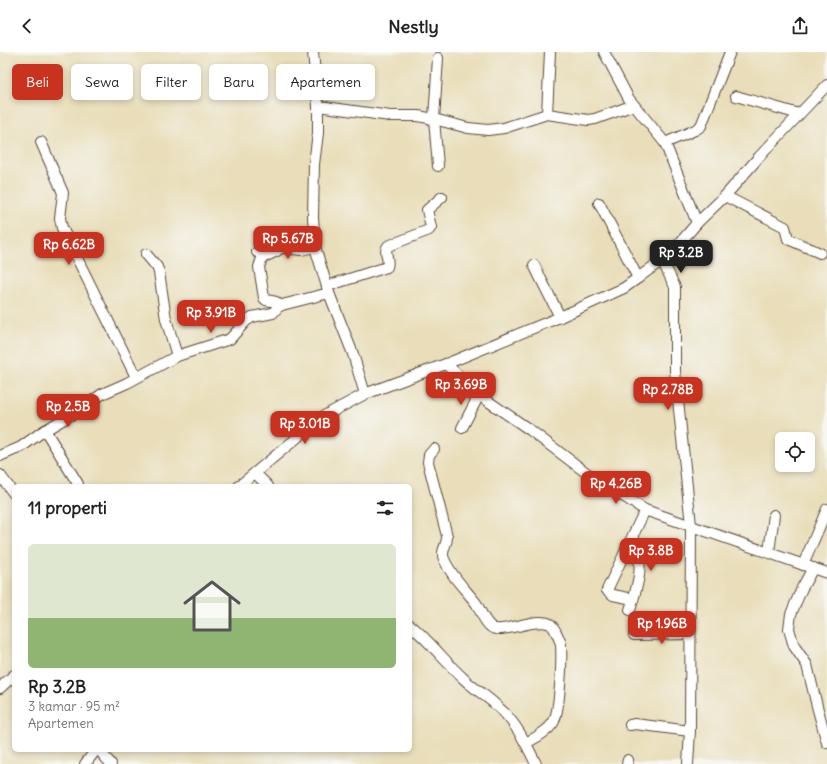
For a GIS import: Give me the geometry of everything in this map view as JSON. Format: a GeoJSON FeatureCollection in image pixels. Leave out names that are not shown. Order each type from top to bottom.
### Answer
{"type":"FeatureCollection","features":[{"type":"Feature","properties":{"kind":"street"},"geometry":{"type":"LineString","coordinates":[[313,52],[318,106],[318,132],[314,164],[313,217],[315,247],[328,289],[353,354],[365,394]]}},
{"type":"Feature","properties":{"kind":"street"},"geometry":{"type":"LineString","coordinates":[[547,114],[550,52]]}},
{"type":"Feature","properties":{"kind":"street"},"geometry":{"type":"LineString","coordinates":[[604,52],[629,99],[665,143],[697,223]]}},
{"type":"Feature","properties":{"kind":"street"},"geometry":{"type":"LineString","coordinates":[[665,143],[701,126],[730,52]]}},
{"type":"Feature","properties":{"kind":"street"},"geometry":{"type":"LineString","coordinates":[[438,58],[434,119],[438,166]]}},
{"type":"Feature","properties":{"kind":"street"},"geometry":{"type":"LineString","coordinates":[[241,484],[322,417],[365,394],[446,364],[560,317],[624,288],[662,260],[679,244],[827,85]]}},
{"type":"Feature","properties":{"kind":"street"},"geometry":{"type":"LineString","coordinates":[[736,96],[799,114]]}},
{"type":"Feature","properties":{"kind":"street"},"geometry":{"type":"LineString","coordinates":[[318,106],[390,116],[418,116],[468,128],[488,130],[504,128],[547,114],[591,120],[601,118],[634,105]]}},
{"type":"Feature","properties":{"kind":"street"},"geometry":{"type":"LineString","coordinates":[[41,142],[63,193],[60,218],[62,228],[136,377]]}},
{"type":"Feature","properties":{"kind":"street"},"geometry":{"type":"LineString","coordinates":[[725,196],[785,227],[788,239],[820,254]]}},
{"type":"Feature","properties":{"kind":"street"},"geometry":{"type":"LineString","coordinates":[[0,456],[21,447],[102,394],[127,383],[176,356],[230,339],[246,321],[252,317],[273,313],[280,306],[387,267],[389,261],[386,248],[429,230],[431,227],[427,210],[442,197]]}},
{"type":"Feature","properties":{"kind":"street"},"geometry":{"type":"LineString","coordinates":[[599,203],[638,278]]}},
{"type":"Feature","properties":{"kind":"street"},"geometry":{"type":"LineString","coordinates":[[257,252],[276,247],[301,250],[315,247]]}},
{"type":"Feature","properties":{"kind":"street"},"geometry":{"type":"LineString","coordinates":[[276,247],[277,251],[262,258],[259,267],[264,298],[266,300],[276,302],[280,306]]}},
{"type":"Feature","properties":{"kind":"street"},"geometry":{"type":"LineString","coordinates":[[146,254],[157,267],[159,272],[166,319],[176,356]]}},
{"type":"Feature","properties":{"kind":"street"},"geometry":{"type":"LineString","coordinates":[[662,260],[675,287],[675,371],[691,525],[690,731],[688,764]]}},
{"type":"Feature","properties":{"kind":"street"},"geometry":{"type":"LineString","coordinates":[[534,265],[560,317]]}},
{"type":"Feature","properties":{"kind":"street"},"geometry":{"type":"LineString","coordinates":[[446,364],[479,395],[530,430],[588,474],[645,510],[827,573]]}},
{"type":"Feature","properties":{"kind":"street"},"geometry":{"type":"LineString","coordinates":[[462,428],[479,395]]}},
{"type":"Feature","properties":{"kind":"street"},"geometry":{"type":"LineString","coordinates":[[45,430],[78,484]]}},
{"type":"Feature","properties":{"kind":"street"},"geometry":{"type":"LineString","coordinates":[[434,448],[428,455],[428,462],[448,540],[443,551],[443,558],[454,577],[476,603],[489,626],[495,629],[502,629],[527,623],[546,622],[552,625],[561,643],[559,704],[556,716],[548,729],[526,743]]}},
{"type":"Feature","properties":{"kind":"street"},"geometry":{"type":"LineString","coordinates":[[255,473],[266,484]]}},
{"type":"Feature","properties":{"kind":"street"},"geometry":{"type":"LineString","coordinates":[[0,475],[12,491]]}},
{"type":"Feature","properties":{"kind":"street"},"geometry":{"type":"LineString","coordinates":[[827,509],[802,588],[791,614],[789,629],[794,646],[807,665],[827,743]]}},
{"type":"Feature","properties":{"kind":"street"},"geometry":{"type":"LineString","coordinates":[[633,599],[613,595],[607,590],[645,510]]}},
{"type":"Feature","properties":{"kind":"street"},"geometry":{"type":"LineString","coordinates":[[769,552],[774,515]]}},
{"type":"Feature","properties":{"kind":"street"},"geometry":{"type":"LineString","coordinates":[[630,610],[639,579],[640,561],[639,550],[633,535]]}},
{"type":"Feature","properties":{"kind":"street"},"geometry":{"type":"LineString","coordinates":[[412,626],[424,636],[464,680],[498,707],[513,724],[526,743],[536,764]]}},
{"type":"Feature","properties":{"kind":"street"},"geometry":{"type":"LineString","coordinates":[[634,635],[690,634]]}},
{"type":"Feature","properties":{"kind":"street"},"geometry":{"type":"LineString","coordinates":[[0,688],[12,677]]}},
{"type":"Feature","properties":{"kind":"street"},"geometry":{"type":"LineString","coordinates":[[630,725],[634,724],[690,731]]}},
{"type":"Feature","properties":{"kind":"street"},"geometry":{"type":"LineString","coordinates":[[85,764],[95,752]]}},
{"type":"Feature","properties":{"kind":"street"},"geometry":{"type":"LineString","coordinates":[[99,752],[111,764]]}}]}
